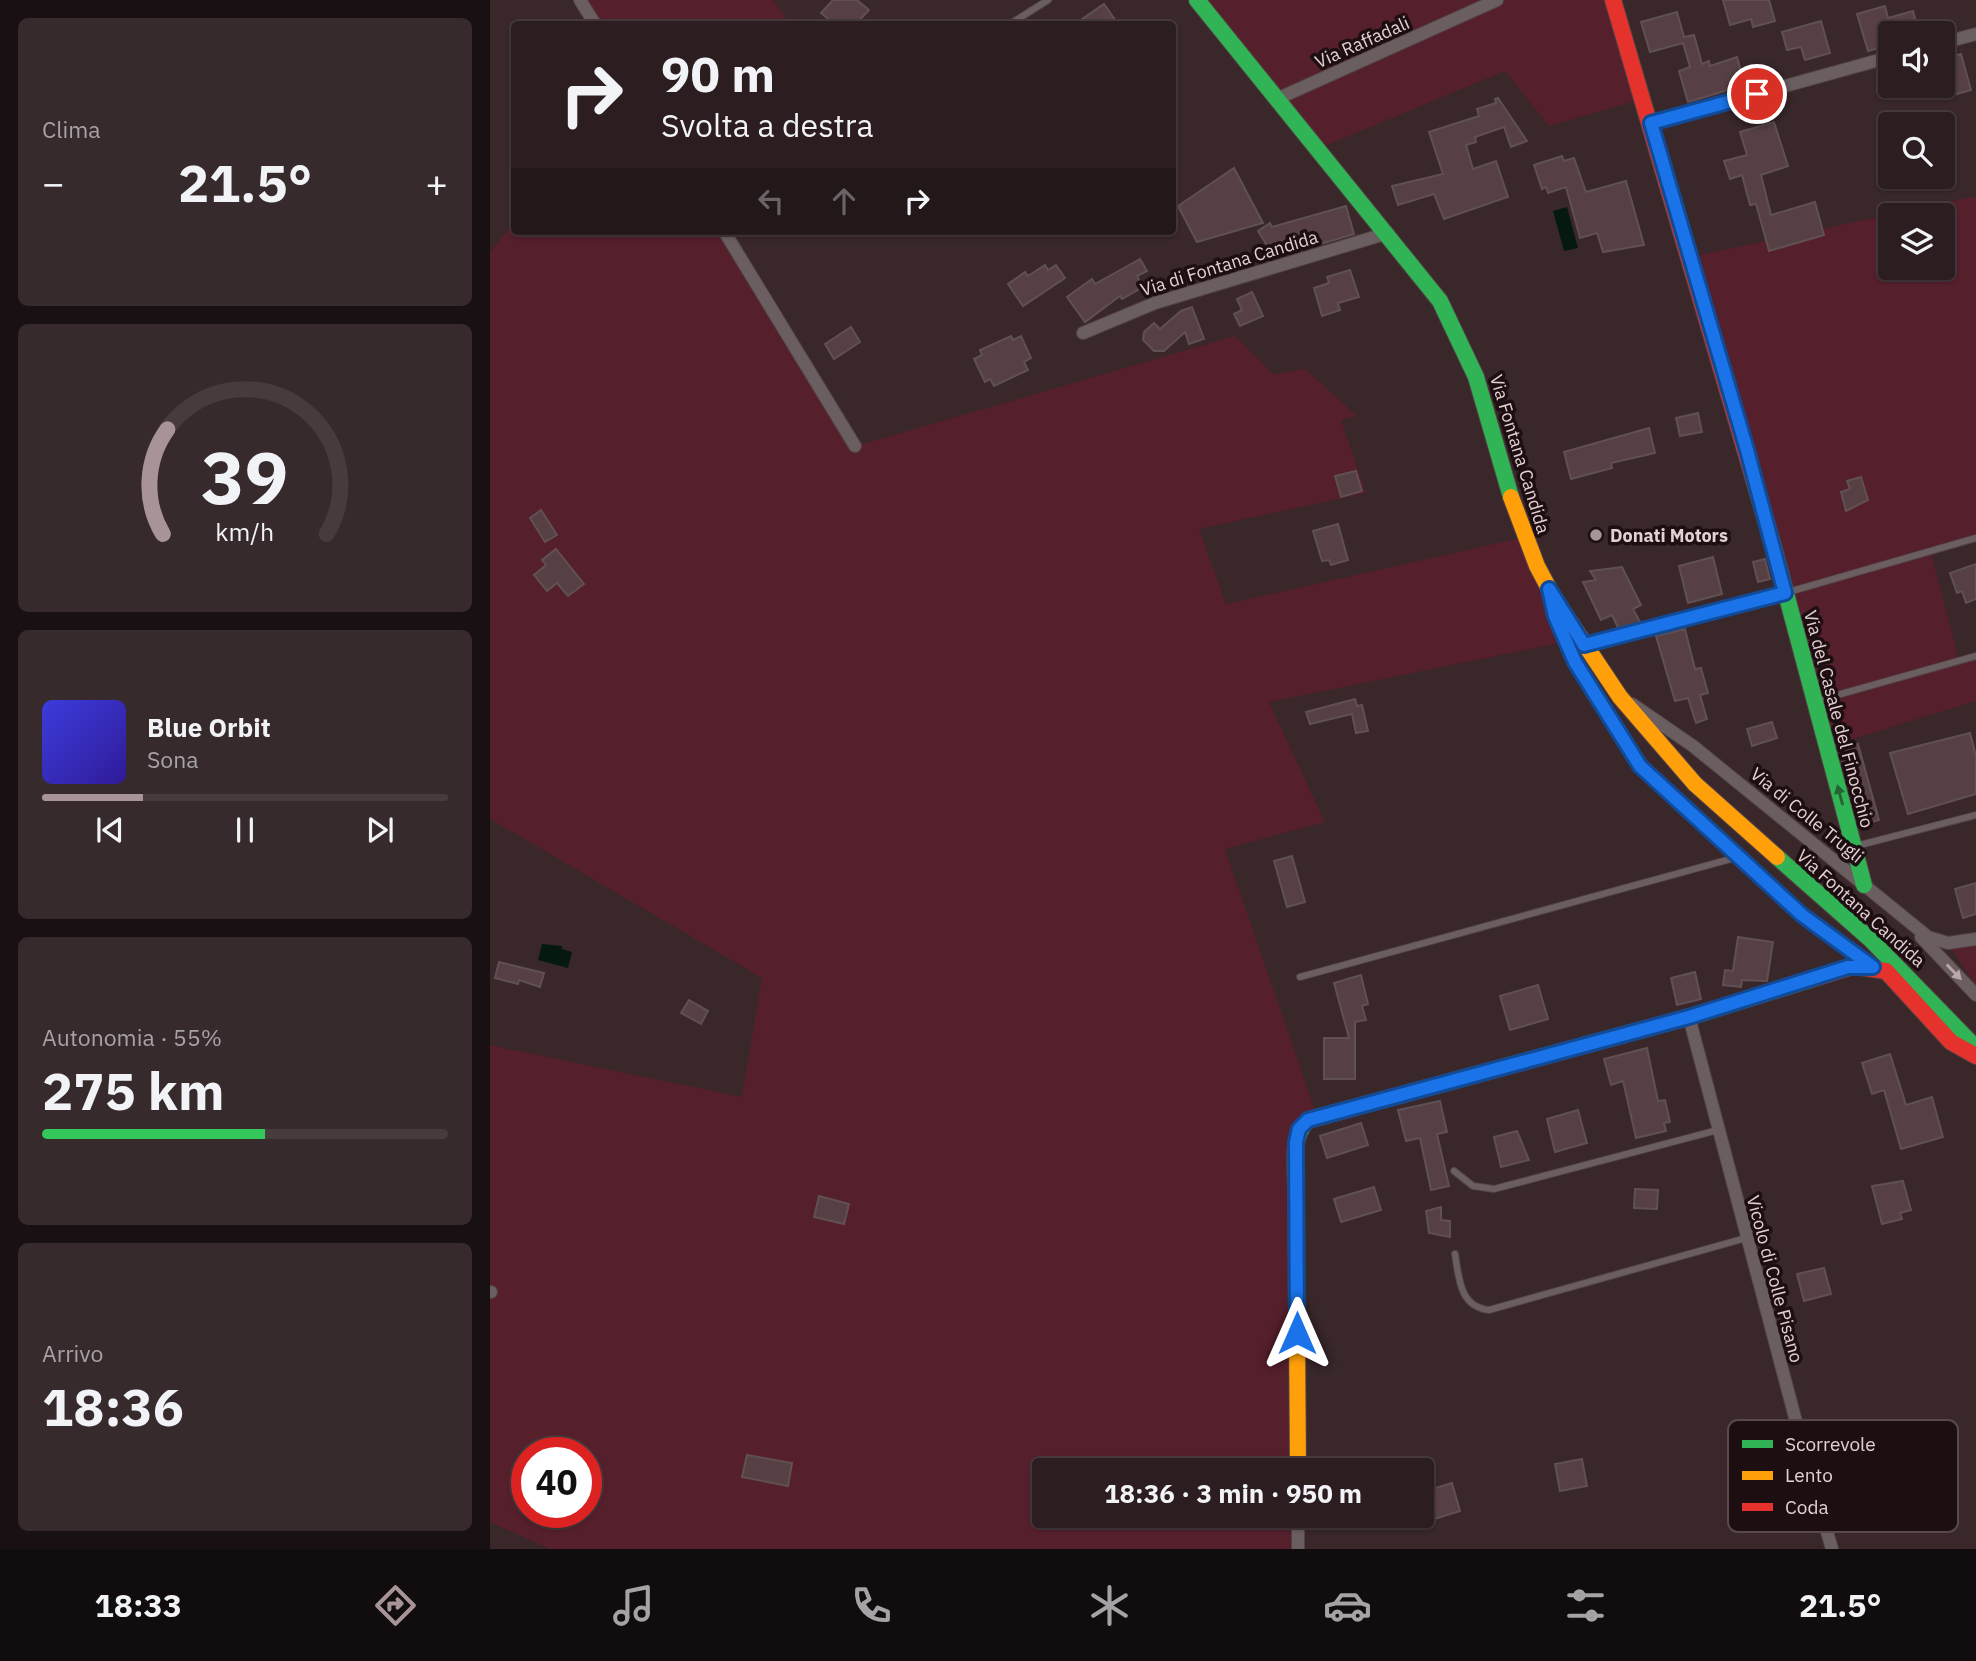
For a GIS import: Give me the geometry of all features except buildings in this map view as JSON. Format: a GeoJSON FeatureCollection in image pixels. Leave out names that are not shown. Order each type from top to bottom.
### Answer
{"type":"FeatureCollection","features":[{"type":"Feature","properties":{"kind":"street"},"geometry":{"type":"LineString","coordinates":[[580,0],[594,21]]}},
{"type":"Feature","properties":{"kind":"street","name":"Via Fontana Candida"},"geometry":{"type":"LineString","coordinates":[[1197,0],[1434,292],[1461,341],[1485,404],[1512,504],[1549,589],[1619,697],[1703,792],[1870,939],[1976,1048]]}},
{"type":"Feature","properties":{"kind":"street","name":"Via Raffadali"},"geometry":{"type":"LineString","coordinates":[[1279,98],[1497,0]]}},
{"type":"Feature","properties":{"kind":"street","name":"Via del Casale del Finocchio"},"geometry":{"type":"LineString","coordinates":[[1613,0],[1747,450],[1864,884]]}},
{"type":"Feature","properties":{"kind":"street"},"geometry":{"type":"LineString","coordinates":[[1955,40],[1976,34]]}},
{"type":"Feature","properties":{"kind":"street"},"geometry":{"type":"LineString","coordinates":[[1651,123],[1878,60]]}},
{"type":"Feature","properties":{"kind":"street","name":"Via di Fontana Candida"},"geometry":{"type":"LineString","coordinates":[[1083,333],[1155,303],[1388,233]]}},
{"type":"Feature","properties":{"kind":"street"},"geometry":{"type":"LineString","coordinates":[[726,235],[855,446]]}},
{"type":"Feature","properties":{"kind":"street","name":"Via di Colle Trugli"},"geometry":{"type":"LineString","coordinates":[[1619,697],[1693,746],[1937,942],[1957,943],[1976,939]]}},
{"type":"Feature","properties":{"kind":"street"},"geometry":{"type":"LineString","coordinates":[[1899,914],[1976,995]]}},
{"type":"Feature","properties":{"kind":"street"},"geometry":{"type":"LineString","coordinates":[[1298,1458],[1296,1142],[1301,1125],[1317,1116],[1689,1017],[1848,967],[1873,967],[1895,979],[1951,1042],[1976,1056]]}},
{"type":"Feature","properties":{"kind":"street","name":"Vicolo di Colle Pisano"},"geometry":{"type":"LineString","coordinates":[[1689,1017],[1796,1420]]}},
{"type":"Feature","properties":{"kind":"street"},"geometry":{"type":"LineString","coordinates":[[1298,1528],[1298,1549]]}},
{"type":"Feature","properties":{"kind":"street","name":"Vicolo di Colle Pisano"},"geometry":{"type":"LineString","coordinates":[[1827,1532],[1832,1549]]}},
{"type":"Feature","properties":{"kind":"lane"},"geometry":{"type":"LineString","coordinates":[[1015,21],[1048,0]]}},
{"type":"Feature","properties":{"kind":"lane"},"geometry":{"type":"LineString","coordinates":[[1584,645],[1785,593],[1976,538]]}},
{"type":"Feature","properties":{"kind":"lane"},"geometry":{"type":"LineString","coordinates":[[1549,589],[1555,616],[1575,662],[1637,762],[1802,915],[1873,967]]}},
{"type":"Feature","properties":{"kind":"lane"},"geometry":{"type":"LineString","coordinates":[[1814,701],[1976,656]]}},
{"type":"Feature","properties":{"kind":"lane"},"geometry":{"type":"LineString","coordinates":[[1854,847],[1976,815]]}},
{"type":"Feature","properties":{"kind":"lane"},"geometry":{"type":"LineString","coordinates":[[1300,977],[1738,858]]}},
{"type":"Feature","properties":{"kind":"lane"},"geometry":{"type":"LineString","coordinates":[[1454,1171],[1473,1186],[1494,1189],[1718,1130]]}},
{"type":"Feature","properties":{"kind":"lane"},"geometry":{"type":"LineString","coordinates":[[1455,1254],[1466,1300],[1473,1307],[1489,1310],[1746,1238]]}},
{"type":"Feature","properties":{"kind":"shaded area"},"geometry":{"type":"Polygon","coordinates":[[[580,0],[773,0],[788,21],[593,21],[580,0]]]}},
{"type":"Feature","properties":{"kind":"shaded area"},"geometry":{"type":"Polygon","coordinates":[[[1197,0],[1613,0],[1643,99],[1549,126],[1505,71],[1320,148],[1197,0]]]}},
{"type":"Feature","properties":{"kind":"shaded area"},"geometry":{"type":"Polygon","coordinates":[[[1976,196],[1976,534],[1930,549],[1959,660],[1976,656],[1976,701],[1827,747],[1691,257],[1878,217],[1878,280],[1955,280],[1955,203],[1943,203],[1976,196]]]}},
{"type":"Feature","properties":{"kind":"shaded area"},"geometry":{"type":"Polygon","coordinates":[[[1567,207],[1578,248],[1564,251],[1553,211],[1567,207]]]}},
{"type":"Feature","properties":{"kind":"shaded area"},"geometry":{"type":"Polygon","coordinates":[[[511,226],[511,235],[726,235],[856,446],[1235,336],[1273,374],[1305,369],[1357,416],[1341,420],[1366,493],[1199,529],[1226,604],[1525,537],[1580,639],[1269,702],[1325,822],[1225,849],[1317,1116],[1304,1123],[1298,1458],[1032,1458],[1032,1528],[1298,1528],[1298,1549],[550,1549],[490,1522],[490,1045],[742,1097],[762,978],[490,819],[490,252],[511,226]]]}},
{"type":"Feature","properties":{"kind":"shaded area"},"geometry":{"type":"Polygon","coordinates":[[[1976,939],[1976,986],[1948,943],[1976,939]]]}},
{"type":"Feature","properties":{"kind":"shaded area"},"geometry":{"type":"Polygon","coordinates":[[[542,944],[562,946],[562,949],[572,952],[568,968],[538,960],[542,944]]]}},
{"type":"Feature","properties":{"kind":"traffic: fast"},"geometry":{"type":"LineString","coordinates":[[1197,0],[1440,301],[1476,377],[1511,497]]}},
{"type":"Feature","properties":{"kind":"traffic: fast"},"geometry":{"type":"LineString","coordinates":[[1773,545],[1864,885]]}},
{"type":"Feature","properties":{"kind":"traffic: fast"},"geometry":{"type":"LineString","coordinates":[[1777,857],[1870,939],[1976,1048]]}},
{"type":"Feature","properties":{"kind":"traffic: fast"},"geometry":{"type":"LineString","coordinates":[[1296,1188],[1296,1143],[1308,1120],[1689,1017],[1809,980]]}},
{"type":"Feature","properties":{"kind":"traffic: slow"},"geometry":{"type":"LineString","coordinates":[[1511,497],[1537,566],[1554,598],[1620,697],[1695,784],[1777,857]]}},
{"type":"Feature","properties":{"kind":"traffic: slow"},"geometry":{"type":"LineString","coordinates":[[1296,1188],[1298,1458]]}},
{"type":"Feature","properties":{"kind":"traffic: jam"},"geometry":{"type":"LineString","coordinates":[[1613,0],[1773,545]]}},
{"type":"Feature","properties":{"kind":"traffic: jam"},"geometry":{"type":"LineString","coordinates":[[1809,980],[1854,966],[1886,971],[1951,1042],[1976,1056]]}},
{"type":"Feature","properties":{"kind":"place","name":"Donati Motors"},"geometry":{"type":"Point","coordinates":[1596,535]}},
{"type":"Feature","properties":{"kind":"route"},"geometry":{"type":"LineString","coordinates":[[1297,1333],[1296,1142],[1301,1125],[1311,1118],[1689,1017],[1848,967],[1873,967],[1802,915],[1640,766],[1575,662],[1555,616],[1549,589],[1584,645],[1785,593],[1747,450],[1651,123],[1757,94]]}}]}
